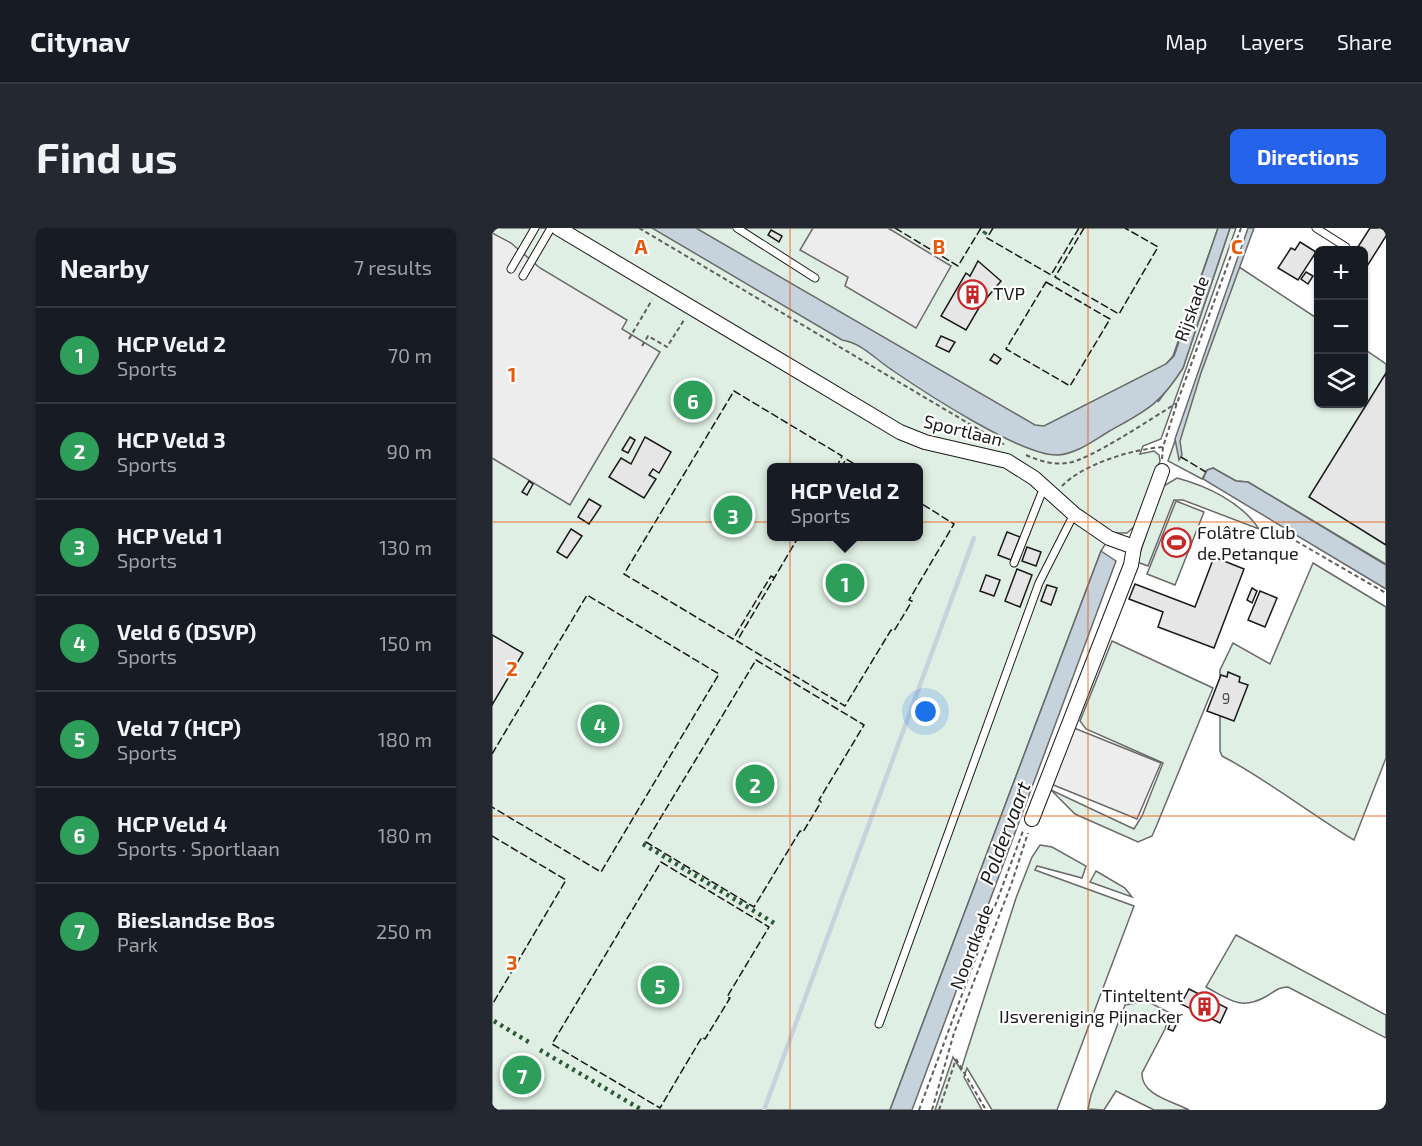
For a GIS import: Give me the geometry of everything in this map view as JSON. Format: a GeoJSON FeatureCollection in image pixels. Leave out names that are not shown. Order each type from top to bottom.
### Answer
{"type":"FeatureCollection","features":[{"type":"Feature","properties":{"kind":"street","name":"Sportlaan"},"geometry":{"type":"LineString","coordinates":[[558,228],[900,432],[925,442],[1001,459],[1109,538],[1134,547]]}},
{"type":"Feature","properties":{"kind":"street"},"geometry":{"type":"LineString","coordinates":[[1032,819],[1131,565],[1134,547],[1162,471]]}},
{"type":"Feature","properties":{"kind":"lane"},"geometry":{"type":"LineString","coordinates":[[511,269],[535,228]]}},
{"type":"Feature","properties":{"kind":"lane"},"geometry":{"type":"LineString","coordinates":[[523,276],[551,228]]}},
{"type":"Feature","properties":{"kind":"lane"},"geometry":{"type":"LineString","coordinates":[[737,228],[815,278]]}},
{"type":"Feature","properties":{"kind":"lane"},"geometry":{"type":"LineString","coordinates":[[1316,228],[1344,246]]}},
{"type":"Feature","properties":{"kind":"lane"},"geometry":{"type":"LineString","coordinates":[[1014,563],[1048,492]]}},
{"type":"Feature","properties":{"kind":"lane"},"geometry":{"type":"LineString","coordinates":[[879,1024],[1039,583],[1074,514]]}},
{"type":"Feature","properties":{"kind":"path"},"geometry":{"type":"LineString","coordinates":[[639,228],[1006,446]]}},
{"type":"Feature","properties":{"kind":"path","name":"Rijskade"},"geometry":{"type":"LineString","coordinates":[[1162,471],[1163,447],[1241,228]]}},
{"type":"Feature","properties":{"kind":"path"},"geometry":{"type":"LineString","coordinates":[[629,339],[660,287]]}},
{"type":"Feature","properties":{"kind":"path"},"geometry":{"type":"LineString","coordinates":[[642,346],[648,336],[668,347],[686,316]]}},
{"type":"Feature","properties":{"kind":"path"},"geometry":{"type":"LineString","coordinates":[[1023,454],[1054,464],[1070,463],[1087,456],[1178,403]]}},
{"type":"Feature","properties":{"kind":"path"},"geometry":{"type":"LineString","coordinates":[[1048,492],[1087,468],[1150,448],[1163,447]]}},
{"type":"Feature","properties":{"kind":"path"},"geometry":{"type":"LineString","coordinates":[[1296,541],[1386,593]]}},
{"type":"Feature","properties":{"kind":"path","name":"Noordkade"},"geometry":{"type":"LineString","coordinates":[[919,1110],[1006,878],[1020,834],[1032,819]]}},
{"type":"Feature","properties":{"kind":"path","name":"Noordkade"},"geometry":{"type":"LineString","coordinates":[[932,1110],[954,1033],[1011,885],[1032,819]]}},
{"type":"Feature","properties":{"kind":"path"},"geometry":{"type":"LineString","coordinates":[[939,1110],[956,1059],[986,1110]]}},
{"type":"Feature","properties":{"kind":"green space"},"geometry":{"type":"Polygon","coordinates":[[[492,228],[1218,228],[1173,356],[1166,364],[1158,402],[1183,368],[1230,228],[1236,228],[1161,439],[1143,446],[1140,454],[1154,451],[1159,455],[1160,461],[1137,524],[1127,533],[1112,533],[1101,551],[890,1110],[492,1110],[492,228]]]}},
{"type":"Feature","properties":{"kind":"green space"},"geometry":{"type":"Polygon","coordinates":[[[1236,265],[1314,316],[1314,408],[1368,408],[1368,352],[1386,364],[1386,564],[1248,482],[1236,481],[1213,468],[1207,470],[1202,479],[1168,461],[1236,265]]]}},
{"type":"Feature","properties":{"kind":"green space"},"geometry":{"type":"Polygon","coordinates":[[[1177,478],[1223,496],[1252,519],[1259,529],[1183,500],[1174,500],[1148,566],[1137,562],[1162,487],[1177,478]]]}},
{"type":"Feature","properties":{"kind":"green space","name":"Folâtre Club de Petanque"},"geometry":{"type":"Polygon","coordinates":[[[1176,501],[1204,512],[1175,585],[1147,574],[1176,501]]]}},
{"type":"Feature","properties":{"kind":"green space"},"geometry":{"type":"Polygon","coordinates":[[[1313,563],[1386,607],[1386,758],[1354,840],[1256,775],[1222,756],[1220,751],[1220,670],[1233,643],[1270,664],[1313,563]]]}},
{"type":"Feature","properties":{"kind":"green space"},"geometry":{"type":"Polygon","coordinates":[[[1112,641],[1213,688],[1152,836],[1138,842],[1075,814],[1051,790],[1134,829],[1142,816],[1163,763],[1086,729],[1080,721],[1112,641]]]}},
{"type":"Feature","properties":{"kind":"green space"},"geometry":{"type":"Polygon","coordinates":[[[1040,845],[1052,847],[1086,866],[1082,878],[1037,866],[1035,870],[1134,906],[1057,1110],[992,1110],[967,1068],[964,1077],[982,1110],[935,1110],[953,1057],[961,1070],[1016,898],[1032,857],[1040,845]]]}},
{"type":"Feature","properties":{"kind":"green space"},"geometry":{"type":"Polygon","coordinates":[[[1096,871],[1125,888],[1132,897],[1090,882],[1096,871]]]}},
{"type":"Feature","properties":{"kind":"green space"},"geometry":{"type":"Polygon","coordinates":[[[1236,935],[1386,1015],[1386,1038],[1288,987],[1250,1003],[1243,1003],[1229,1000],[1206,987],[1236,935]]]}},
{"type":"Feature","properties":{"kind":"green space"},"geometry":{"type":"Polygon","coordinates":[[[1147,1001],[1170,1013],[1165,1029],[1142,1073],[1143,1081],[1152,1092],[1189,1110],[1154,1110],[1116,1091],[1104,1110],[1088,1109],[1091,1095],[1125,1005],[1147,1001]]]}},
{"type":"Feature","properties":{"kind":"shaded area"},"geometry":{"type":"Polygon","coordinates":[[[813,228],[888,228],[951,266],[916,328],[845,286],[848,277],[800,250],[813,228]]]}},
{"type":"Feature","properties":{"kind":"shaded area"},"geometry":{"type":"Polygon","coordinates":[[[492,233],[511,243],[540,268],[627,320],[622,329],[660,352],[570,505],[492,458],[492,233]]]}},
{"type":"Feature","properties":{"kind":"shaded area"},"geometry":{"type":"Polygon","coordinates":[[[1074,728],[1161,763],[1137,819],[1051,784],[1074,728]]]}},
{"type":"Feature","properties":{"kind":"water"},"geometry":{"type":"Polygon","coordinates":[[[652,228],[696,228],[1035,425],[1044,426],[1166,364],[1174,356],[1218,228],[1230,228],[1183,368],[1174,381],[1142,413],[1084,446],[1058,455],[1042,453],[1022,446],[974,422],[907,380],[862,348],[842,340],[652,228]]]}},
{"type":"Feature","properties":{"kind":"water"},"geometry":{"type":"Polygon","coordinates":[[[1248,228],[1254,228],[1201,373],[1180,441],[1182,455],[1179,460],[1175,439],[1248,228]]]}},
{"type":"Feature","properties":{"kind":"water"},"geometry":{"type":"Polygon","coordinates":[[[1213,468],[1236,481],[1248,482],[1386,565],[1386,589],[1203,479],[1207,470],[1213,468]]]}},
{"type":"Feature","properties":{"kind":"water","name":"Poldervaart"},"geometry":{"type":"Polygon","coordinates":[[[1101,551],[1116,561],[912,1110],[890,1110],[1101,551]]]}},
{"type":"Feature","properties":{"kind":"building"},"geometry":{"type":"Polygon","coordinates":[[[1370,228],[1385,228],[1386,236],[1368,265],[1368,246],[1359,246],[1370,228]]]}},
{"type":"Feature","properties":{"kind":"building"},"geometry":{"type":"Polygon","coordinates":[[[771,230],[782,236],[779,242],[768,235],[771,230]]]}},
{"type":"Feature","properties":{"kind":"building"},"geometry":{"type":"Polygon","coordinates":[[[1300,242],[1314,251],[1314,255],[1298,280],[1278,268],[1291,248],[1295,250],[1300,242]]]}},
{"type":"Feature","properties":{"kind":"building","name":"TVP"},"geometry":{"type":"Polygon","coordinates":[[[978,261],[1001,281],[980,306],[966,330],[941,316],[966,273],[970,276],[978,261]]]}},
{"type":"Feature","properties":{"kind":"building"},"geometry":{"type":"Polygon","coordinates":[[[1306,272],[1313,276],[1308,284],[1301,279],[1306,272]]]}},
{"type":"Feature","properties":{"kind":"building"},"geometry":{"type":"Polygon","coordinates":[[[941,336],[955,342],[949,352],[936,346],[941,336]]]}},
{"type":"Feature","properties":{"kind":"building"},"geometry":{"type":"Polygon","coordinates":[[[994,354],[1001,359],[997,364],[990,360],[994,354]]]}},
{"type":"Feature","properties":{"kind":"building"},"geometry":{"type":"Polygon","coordinates":[[[1386,373],[1386,545],[1309,497],[1364,408],[1368,408],[1368,402],[1386,373]]]}},
{"type":"Feature","properties":{"kind":"building"},"geometry":{"type":"Polygon","coordinates":[[[630,437],[635,440],[628,453],[622,450],[630,437]]]}},
{"type":"Feature","properties":{"kind":"building"},"geometry":{"type":"Polygon","coordinates":[[[645,437],[671,452],[659,473],[653,469],[649,475],[656,479],[644,498],[609,477],[621,458],[631,464],[645,437]]]}},
{"type":"Feature","properties":{"kind":"building"},"geometry":{"type":"Polygon","coordinates":[[[529,481],[533,484],[527,495],[522,492],[529,481]]]}},
{"type":"Feature","properties":{"kind":"building"},"geometry":{"type":"Polygon","coordinates":[[[589,499],[601,506],[589,524],[578,517],[589,499]]]}},
{"type":"Feature","properties":{"kind":"building"},"geometry":{"type":"Polygon","coordinates":[[[571,529],[582,536],[567,558],[557,552],[571,529]]]}},
{"type":"Feature","properties":{"kind":"building"},"geometry":{"type":"Polygon","coordinates":[[[1007,532],[1020,537],[1011,560],[998,555],[1007,532]]]}},
{"type":"Feature","properties":{"kind":"building"},"geometry":{"type":"Polygon","coordinates":[[[1027,547],[1041,552],[1036,566],[1022,561],[1027,547]]]}},
{"type":"Feature","properties":{"kind":"building"},"geometry":{"type":"Polygon","coordinates":[[[1214,557],[1244,569],[1214,648],[1158,627],[1163,612],[1129,599],[1135,584],[1195,607],[1214,557]]]}},
{"type":"Feature","properties":{"kind":"building"},"geometry":{"type":"Polygon","coordinates":[[[1017,569],[1032,575],[1020,607],[1005,601],[1017,569]]]}},
{"type":"Feature","properties":{"kind":"building"},"geometry":{"type":"Polygon","coordinates":[[[986,575],[1000,580],[994,596],[980,591],[986,575]]]}},
{"type":"Feature","properties":{"kind":"building"},"geometry":{"type":"Polygon","coordinates":[[[1047,585],[1057,588],[1051,605],[1041,601],[1047,585]]]}},
{"type":"Feature","properties":{"kind":"building"},"geometry":{"type":"Polygon","coordinates":[[[1252,588],[1257,591],[1252,603],[1247,600],[1252,588]]]}},
{"type":"Feature","properties":{"kind":"building"},"geometry":{"type":"Polygon","coordinates":[[[1260,591],[1277,598],[1265,627],[1248,620],[1260,591]]]}},
{"type":"Feature","properties":{"kind":"building"},"geometry":{"type":"Polygon","coordinates":[[[492,635],[523,653],[492,705],[492,635]]]}},
{"type":"Feature","properties":{"kind":"building"},"geometry":{"type":"Polygon","coordinates":[[[1228,672],[1240,677],[1239,682],[1248,685],[1234,721],[1207,711],[1221,675],[1227,677],[1228,672]]]}},
{"type":"Feature","properties":{"kind":"building","name":"Tinteltent IJsvereniging Pijnacker"},"geometry":{"type":"Polygon","coordinates":[[[1189,989],[1227,1008],[1220,1023],[1181,1004],[1189,989]]]}},
{"type":"Feature","properties":{"kind":"building"},"geometry":{"type":"Polygon","coordinates":[[[1173,1017],[1179,1019],[1173,1031],[1168,1029],[1173,1017]]]}},
{"type":"Feature","properties":{"kind":"waterway"},"geometry":{"type":"LineString","coordinates":[[764,1110],[974,538]]}},
{"type":"Feature","properties":{"kind":"hedge"},"geometry":{"type":"LineString","coordinates":[[984,234],[988,228]]}},
{"type":"Feature","properties":{"kind":"hedge"},"geometry":{"type":"LineString","coordinates":[[643,844],[774,923]]}},
{"type":"Feature","properties":{"kind":"hedge"},"geometry":{"type":"LineString","coordinates":[[494,1021],[532,1044]]}},
{"type":"Feature","properties":{"kind":"hedge"},"geometry":{"type":"LineString","coordinates":[[540,1050],[642,1110]]}},
{"type":"Feature","properties":{"kind":"fence"},"geometry":{"type":"LineString","coordinates":[[895,228],[958,266],[981,228]]}},
{"type":"Feature","properties":{"kind":"fence"},"geometry":{"type":"LineString","coordinates":[[993,228],[987,238],[1051,275],[1079,228]]}},
{"type":"Feature","properties":{"kind":"fence"},"geometry":{"type":"LineString","coordinates":[[1084,228],[1055,277],[1119,314],[1158,247],[1125,228]]}},
{"type":"Feature","properties":{"kind":"fence"},"geometry":{"type":"LineString","coordinates":[[1046,282],[1110,319],[1070,386],[1006,349],[1046,282]]}},
{"type":"Feature","properties":{"kind":"fence"},"geometry":{"type":"LineString","coordinates":[[775,578],[771,576],[733,639],[624,574],[734,391],[842,456],[838,463]]}},
{"type":"Feature","properties":{"kind":"fence"},"geometry":{"type":"LineString","coordinates":[[1181,457],[1206,472]]}},
{"type":"Feature","properties":{"kind":"fence"},"geometry":{"type":"LineString","coordinates":[[844,463],[846,459],[853,463]]}},
{"type":"Feature","properties":{"kind":"fence"},"geometry":{"type":"LineString","coordinates":[[796,541],[737,641],[845,706],[891,630],[894,631],[912,601],[909,600],[954,524],[923,505]]}},
{"type":"Feature","properties":{"kind":"fence"},"geometry":{"type":"LineString","coordinates":[[492,754],[587,595],[719,674],[601,872],[492,807]]}},
{"type":"Feature","properties":{"kind":"fence"},"geometry":{"type":"LineString","coordinates":[[756,660],[864,725],[819,800],[821,802],[803,832],[800,831],[754,907],[646,842],[756,660]]}},
{"type":"Feature","properties":{"kind":"fence"},"geometry":{"type":"LineString","coordinates":[[492,836],[566,880],[492,1005]]}},
{"type":"Feature","properties":{"kind":"fence"},"geometry":{"type":"LineString","coordinates":[[661,862],[769,927],[727,997],[730,998],[705,1039],[702,1037],[660,1108],[552,1044],[661,862]]}},
{"type":"Feature","properties":{"kind":"place","name":"TVP"},"geometry":{"type":"Point","coordinates":[972,294]}},
{"type":"Feature","properties":{"kind":"place","name":"HCP Veld 4"},"geometry":{"type":"Point","coordinates":[693,400]}},
{"type":"Feature","properties":{"kind":"place","name":"HCP Veld 1"},"geometry":{"type":"Point","coordinates":[733,515]}},
{"type":"Feature","properties":{"kind":"place","name":"Folâtre Club de Petanque"},"geometry":{"type":"Point","coordinates":[1176,543]}},
{"type":"Feature","properties":{"kind":"place","name":"HCP Veld 2"},"geometry":{"type":"Point","coordinates":[845,583]}},
{"type":"Feature","properties":{"kind":"place","name":"Veld 6 (DSVP)"},"geometry":{"type":"Point","coordinates":[600,724]}},
{"type":"Feature","properties":{"kind":"place","name":"HCP Veld 3"},"geometry":{"type":"Point","coordinates":[755,784]}},
{"type":"Feature","properties":{"kind":"place","name":"Veld 7 (HCP)"},"geometry":{"type":"Point","coordinates":[660,985]}},
{"type":"Feature","properties":{"kind":"place","name":"Tinteltent IJsvereniging Pijnacker"},"geometry":{"type":"Point","coordinates":[1204,1006]}},
{"type":"Feature","properties":{"kind":"place","name":"Bieslandse Bos"},"geometry":{"type":"Point","coordinates":[522,1075]}}]}
